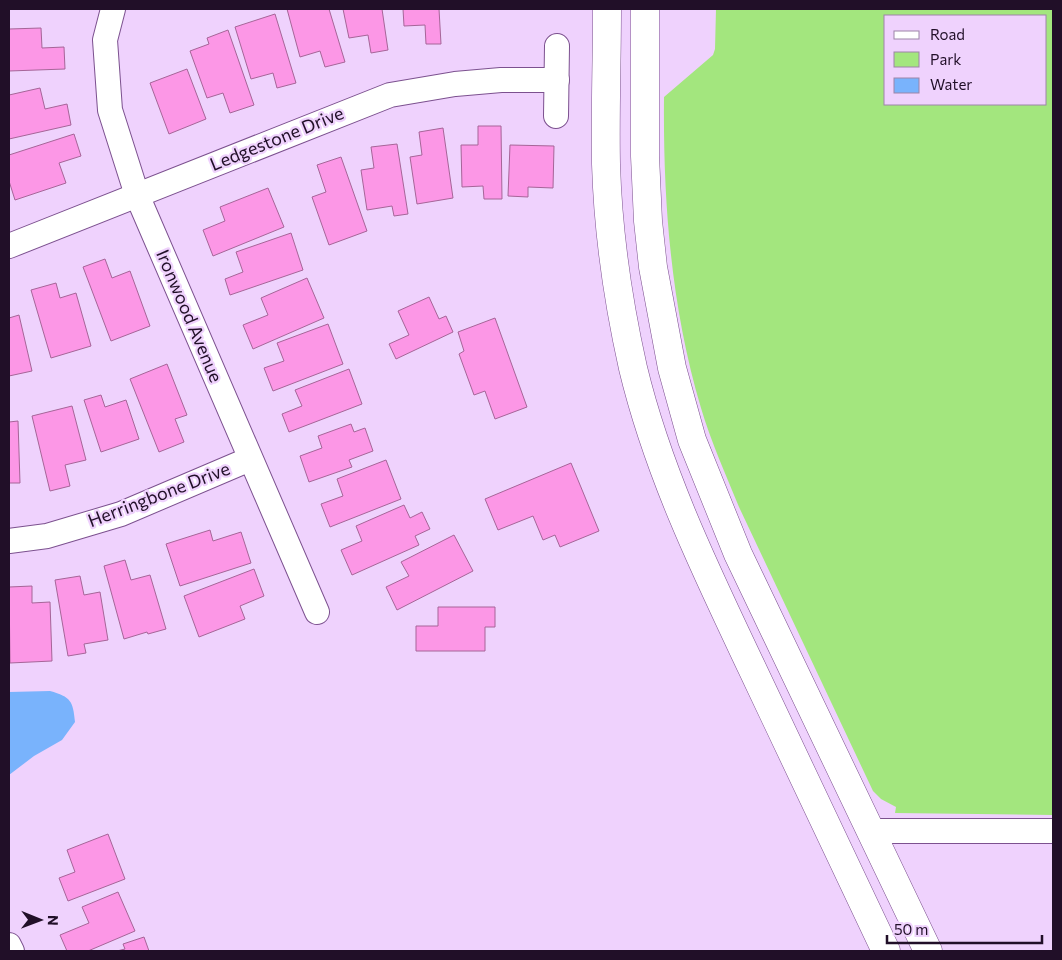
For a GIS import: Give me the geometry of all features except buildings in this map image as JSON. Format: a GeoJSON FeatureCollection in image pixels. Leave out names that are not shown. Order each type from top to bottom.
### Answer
{"type":"FeatureCollection","features":[{"type":"Feature","properties":{"kind":"main road"},"geometry":{"type":"LineString","coordinates":[[607,9],[606,165],[613,250],[620,302],[633,367],[647,419],[666,476],[697,551],[886,951]]}},
{"type":"Feature","properties":{"kind":"main road"},"geometry":{"type":"LineString","coordinates":[[621,9],[621,13],[645,38]]}},
{"type":"Feature","properties":{"kind":"main road"},"geometry":{"type":"LineString","coordinates":[[645,9],[645,156],[648,221],[653,267],[672,368],[692,440],[738,554],[928,951]]}},
{"type":"Feature","properties":{"kind":"main road"},"geometry":{"type":"LineString","coordinates":[[743,650],[776,686],[841,816],[871,831]]}},
{"type":"Feature","properties":{"kind":"street","name":"Ironwood Avenue"},"geometry":{"type":"LineString","coordinates":[[113,9],[105,40],[110,110],[137,195],[318,612]]}},
{"type":"Feature","properties":{"kind":"street"},"geometry":{"type":"LineString","coordinates":[[556,116],[557,46]]}},
{"type":"Feature","properties":{"kind":"street","name":"Ledgestone Drive"},"geometry":{"type":"LineString","coordinates":[[9,246],[390,94],[483,82],[556,80]]}},
{"type":"Feature","properties":{"kind":"street","name":"Herringbone Drive"},"geometry":{"type":"LineString","coordinates":[[9,541],[47,536],[122,514],[250,459]]}},
{"type":"Feature","properties":{"kind":"street"},"geometry":{"type":"LineString","coordinates":[[871,831],[1053,831]]}},
{"type":"Feature","properties":{"kind":"street"},"geometry":{"type":"LineString","coordinates":[[9,945],[12,951]]}},
{"type":"Feature","properties":{"kind":"green space"},"geometry":{"type":"Polygon","coordinates":[[[716,9],[1053,9],[1053,815],[895,813],[896,807],[881,799],[873,791],[739,507],[709,433],[691,370],[682,332],[667,215],[664,97],[713,55],[715,49],[716,9]]]}},
{"type":"Feature","properties":{"kind":"water"},"geometry":{"type":"Polygon","coordinates":[[[50,691],[62,695],[70,701],[75,722],[62,740],[34,756],[9,775],[9,692],[50,691]]]}}]}
